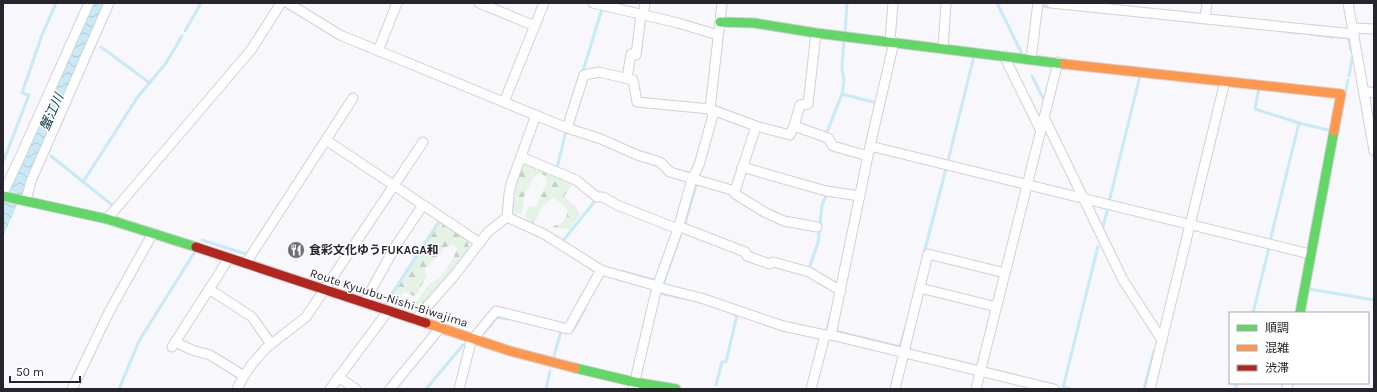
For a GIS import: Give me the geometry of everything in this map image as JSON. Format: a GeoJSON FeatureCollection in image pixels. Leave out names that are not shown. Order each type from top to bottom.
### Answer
{"type":"FeatureCollection","features":[{"type":"Feature","properties":{"kind":"street"},"geometry":{"type":"LineString","coordinates":[[3,194],[22,155],[89,3]]}},
{"type":"Feature","properties":{"kind":"street"},"geometry":{"type":"LineString","coordinates":[[26,200],[31,181],[109,3]]}},
{"type":"Feature","properties":{"kind":"street"},"geometry":{"type":"LineString","coordinates":[[107,219],[251,50],[281,3]]}},
{"type":"Feature","properties":{"kind":"street"},"geometry":{"type":"LineString","coordinates":[[288,3],[340,35],[568,128],[601,139],[637,156],[660,162],[670,172],[735,191],[735,194],[766,213],[784,221],[817,227]]}},
{"type":"Feature","properties":{"kind":"street"},"geometry":{"type":"LineString","coordinates":[[378,50],[397,3]]}},
{"type":"Feature","properties":{"kind":"street"},"geometry":{"type":"LineString","coordinates":[[480,3],[535,26]]}},
{"type":"Feature","properties":{"kind":"street"},"geometry":{"type":"LineString","coordinates":[[504,102],[544,3]]}},
{"type":"Feature","properties":{"kind":"street"},"geometry":{"type":"LineString","coordinates":[[593,3],[718,35]]}},
{"type":"Feature","properties":{"kind":"street"},"geometry":{"type":"LineString","coordinates":[[627,78],[631,54],[636,55],[645,3]]}},
{"type":"Feature","properties":{"kind":"street"},"geometry":{"type":"LineString","coordinates":[[634,385],[657,286],[678,228],[692,179],[699,165],[713,115],[710,109],[722,3]]}},
{"type":"Feature","properties":{"kind":"street"},"geometry":{"type":"LineString","coordinates":[[811,389],[841,291],[892,41],[893,3]]}},
{"type":"Feature","properties":{"kind":"street"},"geometry":{"type":"LineString","coordinates":[[943,48],[946,3]]}},
{"type":"Feature","properties":{"kind":"street"},"geometry":{"type":"LineString","coordinates":[[1031,59],[1038,3]]}},
{"type":"Feature","properties":{"kind":"street"},"geometry":{"type":"LineString","coordinates":[[1051,3],[1118,6],[1205,19],[1353,31],[1374,29]]}},
{"type":"Feature","properties":{"kind":"street"},"geometry":{"type":"LineString","coordinates":[[1205,19],[1207,3]]}},
{"type":"Feature","properties":{"kind":"street"},"geometry":{"type":"LineString","coordinates":[[1348,3],[1374,151]]}},
{"type":"Feature","properties":{"kind":"street"},"geometry":{"type":"LineString","coordinates":[[720,22],[754,24],[1004,56],[1341,94],[1300,312]]}},
{"type":"Feature","properties":{"kind":"street"},"geometry":{"type":"LineString","coordinates":[[568,128],[584,75],[599,72],[633,80],[637,102],[710,109],[756,126],[790,135],[800,105],[808,104],[816,33]]}},
{"type":"Feature","properties":{"kind":"street"},"geometry":{"type":"LineString","coordinates":[[1004,56],[1041,131]]}},
{"type":"Feature","properties":{"kind":"street"},"geometry":{"type":"LineString","coordinates":[[976,389],[1058,62]]}},
{"type":"Feature","properties":{"kind":"street"},"geometry":{"type":"LineString","coordinates":[[1150,389],[1225,80]]}},
{"type":"Feature","properties":{"kind":"street"},"geometry":{"type":"LineString","coordinates":[[1364,92],[1374,93]]}},
{"type":"Feature","properties":{"kind":"street"},"geometry":{"type":"LineString","coordinates":[[246,263],[353,98]]}},
{"type":"Feature","properties":{"kind":"street"},"geometry":{"type":"LineString","coordinates":[[414,320],[454,276],[488,232],[507,217],[509,194],[536,115]]}},
{"type":"Feature","properties":{"kind":"street"},"geometry":{"type":"LineString","coordinates":[[1044,117],[1123,280],[1162,340]]}},
{"type":"Feature","properties":{"kind":"street"},"geometry":{"type":"LineString","coordinates":[[735,191],[756,126]]}},
{"type":"Feature","properties":{"kind":"street"},"geometry":{"type":"LineString","coordinates":[[794,126],[828,138],[833,146],[868,156]]}},
{"type":"Feature","properties":{"kind":"street"},"geometry":{"type":"LineString","coordinates":[[326,140],[480,242]]}},
{"type":"Feature","properties":{"kind":"street"},"geometry":{"type":"LineString","coordinates":[[237,389],[252,364],[272,344],[306,317],[423,142]]}},
{"type":"Feature","properties":{"kind":"street"},"geometry":{"type":"LineString","coordinates":[[870,146],[1310,254]]}},
{"type":"Feature","properties":{"kind":"street"},"geometry":{"type":"LineString","coordinates":[[521,158],[576,180],[596,197],[603,197],[616,205],[745,252],[746,256],[770,264],[773,262],[809,272],[841,291]]}},
{"type":"Feature","properties":{"kind":"street"},"geometry":{"type":"LineString","coordinates":[[742,167],[826,191],[860,196]]}},
{"type":"Feature","properties":{"kind":"street","name":"Route Kyuubu-Nishi-Biwajima"},"geometry":{"type":"LineString","coordinates":[[3,194],[107,219],[153,233],[414,320],[556,364],[634,385],[676,389]]}},
{"type":"Feature","properties":{"kind":"street"},"geometry":{"type":"LineString","coordinates":[[364,303],[395,247],[423,204]]}},
{"type":"Feature","properties":{"kind":"street"},"geometry":{"type":"LineString","coordinates":[[507,217],[544,234],[601,270],[701,298],[784,326],[904,352],[1054,389]]}},
{"type":"Feature","properties":{"kind":"street"},"geometry":{"type":"LineString","coordinates":[[72,389],[109,312],[153,233]]}},
{"type":"Feature","properties":{"kind":"street"},"geometry":{"type":"LineString","coordinates":[[895,389],[928,254],[1005,272]]}},
{"type":"Feature","properties":{"kind":"street"},"geometry":{"type":"LineString","coordinates":[[229,258],[173,344],[210,355],[244,376]]}},
{"type":"Feature","properties":{"kind":"street"},"geometry":{"type":"LineString","coordinates":[[459,389],[473,339],[496,311],[568,329],[601,270]]}},
{"type":"Feature","properties":{"kind":"street"},"geometry":{"type":"LineString","coordinates":[[920,288],[997,307]]}},
{"type":"Feature","properties":{"kind":"street"},"geometry":{"type":"LineString","coordinates":[[209,289],[252,317],[272,344]]}},
{"type":"Feature","properties":{"kind":"street"},"geometry":{"type":"LineString","coordinates":[[330,389],[388,311]]}},
{"type":"Feature","properties":{"kind":"street"},"geometry":{"type":"LineString","coordinates":[[390,389],[440,328]]}},
{"type":"Feature","properties":{"kind":"street"},"geometry":{"type":"LineString","coordinates":[[338,377],[356,389]]}},
{"type":"Feature","properties":{"kind":"green space"},"geometry":{"type":"Polygon","coordinates":[[[523,161],[555,173],[555,176],[573,184],[564,196],[574,205],[580,214],[570,229],[554,228],[553,226],[563,222],[568,211],[566,207],[553,198],[543,206],[532,224],[525,216],[528,206],[535,208],[547,183],[547,177],[544,175],[539,174],[533,178],[523,199],[524,207],[521,213],[514,215],[512,213],[512,190],[523,161]]]}},
{"type":"Feature","properties":{"kind":"green space"},"geometry":{"type":"Polygon","coordinates":[[[441,221],[465,237],[468,241],[469,251],[418,311],[415,308],[415,304],[430,283],[440,278],[453,259],[457,249],[455,246],[451,244],[445,248],[425,269],[427,275],[417,294],[414,296],[405,292],[402,293],[397,303],[393,304],[390,302],[390,299],[441,221]]]}},
{"type":"Feature","properties":{"kind":"water","name":"蟹江川"},"geometry":{"type":"Polygon","coordinates":[[[94,3],[106,3],[3,237],[3,206],[94,3]]]}},
{"type":"Feature","properties":{"kind":"waterway"},"geometry":{"type":"LineString","coordinates":[[3,162],[29,95],[22,93],[42,35],[56,3]]}},
{"type":"Feature","properties":{"kind":"waterway"},"geometry":{"type":"LineString","coordinates":[[185,31],[201,3]]}},
{"type":"Feature","properties":{"kind":"waterway"},"geometry":{"type":"LineString","coordinates":[[845,33],[847,3]]}},
{"type":"Feature","properties":{"kind":"waterway"},"geometry":{"type":"LineString","coordinates":[[997,3],[1022,54],[1020,54]]}},
{"type":"Feature","properties":{"kind":"waterway"},"geometry":{"type":"LineString","coordinates":[[1042,6],[1052,7]]}},
{"type":"Feature","properties":{"kind":"waterway"},"geometry":{"type":"LineString","coordinates":[[582,74],[602,9]]}},
{"type":"Feature","properties":{"kind":"waterway"},"geometry":{"type":"LineString","coordinates":[[1288,32],[1301,33]]}},
{"type":"Feature","properties":{"kind":"waterway"},"geometry":{"type":"LineString","coordinates":[[1310,34],[1333,37]]}},
{"type":"Feature","properties":{"kind":"waterway"},"geometry":{"type":"LineString","coordinates":[[83,182],[137,98],[166,63],[182,36]]}},
{"type":"Feature","properties":{"kind":"waterway"},"geometry":{"type":"LineString","coordinates":[[1338,37],[1349,38],[1351,50]]}},
{"type":"Feature","properties":{"kind":"waterway"},"geometry":{"type":"LineString","coordinates":[[827,132],[842,94],[844,81],[842,68],[844,39]]}},
{"type":"Feature","properties":{"kind":"waterway"},"geometry":{"type":"LineString","coordinates":[[101,47],[150,83]]}},
{"type":"Feature","properties":{"kind":"waterway"},"geometry":{"type":"LineString","coordinates":[[948,161],[974,56]]}},
{"type":"Feature","properties":{"kind":"waterway"},"geometry":{"type":"LineString","coordinates":[[1349,76],[1352,58]]}},
{"type":"Feature","properties":{"kind":"waterway"},"geometry":{"type":"LineString","coordinates":[[1032,76],[1044,100]]}},
{"type":"Feature","properties":{"kind":"waterway"},"geometry":{"type":"LineString","coordinates":[[1109,202],[1140,76]]}},
{"type":"Feature","properties":{"kind":"waterway"},"geometry":{"type":"LineString","coordinates":[[1345,94],[1348,80]]}},
{"type":"Feature","properties":{"kind":"waterway"},"geometry":{"type":"LineString","coordinates":[[1259,88],[1255,109],[1299,123],[1270,241]]}},
{"type":"Feature","properties":{"kind":"waterway"},"geometry":{"type":"LineString","coordinates":[[842,94],[877,103]]}},
{"type":"Feature","properties":{"kind":"waterway"},"geometry":{"type":"LineString","coordinates":[[1299,123],[1328,130]]}},
{"type":"Feature","properties":{"kind":"waterway"},"geometry":{"type":"LineString","coordinates":[[557,168],[566,131]]}},
{"type":"Feature","properties":{"kind":"waterway"},"geometry":{"type":"LineString","coordinates":[[51,156],[112,205]]}},
{"type":"Feature","properties":{"kind":"waterway"},"geometry":{"type":"LineString","coordinates":[[924,253],[946,169]]}},
{"type":"Feature","properties":{"kind":"waterway"},"geometry":{"type":"LineString","coordinates":[[685,223],[696,185]]}},
{"type":"Feature","properties":{"kind":"waterway"},"geometry":{"type":"LineString","coordinates":[[812,270],[809,268],[818,243],[822,205],[827,194],[829,194]]}},
{"type":"Feature","properties":{"kind":"waterway"},"geometry":{"type":"LineString","coordinates":[[563,243],[562,242],[595,201]]}},
{"type":"Feature","properties":{"kind":"waterway"},"geometry":{"type":"LineString","coordinates":[[1102,230],[1108,208]]}},
{"type":"Feature","properties":{"kind":"waterway"},"geometry":{"type":"LineString","coordinates":[[386,303],[440,220]]}},
{"type":"Feature","properties":{"kind":"waterway"},"geometry":{"type":"LineString","coordinates":[[663,284],[682,231]]}},
{"type":"Feature","properties":{"kind":"waterway"},"geometry":{"type":"LineString","coordinates":[[202,240],[246,254]]}},
{"type":"Feature","properties":{"kind":"waterway"},"geometry":{"type":"LineString","coordinates":[[1063,388],[1098,246]]}},
{"type":"Feature","properties":{"kind":"waterway"},"geometry":{"type":"LineString","coordinates":[[1253,312],[1269,248]]}},
{"type":"Feature","properties":{"kind":"waterway"},"geometry":{"type":"LineString","coordinates":[[119,389],[139,341],[194,253]]}},
{"type":"Feature","properties":{"kind":"waterway"},"geometry":{"type":"LineString","coordinates":[[620,271],[654,280]]}},
{"type":"Feature","properties":{"kind":"waterway"},"geometry":{"type":"LineString","coordinates":[[1309,289],[1374,300]]}},
{"type":"Feature","properties":{"kind":"waterway"},"geometry":{"type":"LineString","coordinates":[[663,294],[693,300]]}},
{"type":"Feature","properties":{"kind":"waterway"},"geometry":{"type":"LineString","coordinates":[[570,332],[573,330],[585,309]]}},
{"type":"Feature","properties":{"kind":"waterway"},"geometry":{"type":"LineString","coordinates":[[716,385],[722,362],[726,362],[737,315],[734,314]]}},
{"type":"Feature","properties":{"kind":"waterway"},"geometry":{"type":"LineString","coordinates":[[484,333],[497,317],[508,319]]}},
{"type":"Feature","properties":{"kind":"waterway"},"geometry":{"type":"LineString","coordinates":[[827,329],[830,318]]}},
{"type":"Feature","properties":{"kind":"waterway"},"geometry":{"type":"LineString","coordinates":[[835,331],[900,347],[906,326]]}},
{"type":"Feature","properties":{"kind":"waterway"},"geometry":{"type":"LineString","coordinates":[[554,356],[561,331]]}},
{"type":"Feature","properties":{"kind":"waterway"},"geometry":{"type":"LineString","coordinates":[[426,389],[463,345]]}},
{"type":"Feature","properties":{"kind":"waterway"},"geometry":{"type":"LineString","coordinates":[[1144,389],[1154,351]]}},
{"type":"Feature","properties":{"kind":"waterway"},"geometry":{"type":"LineString","coordinates":[[546,389],[550,371]]}},
{"type":"Feature","properties":{"kind":"waterway"},"geometry":{"type":"LineString","coordinates":[[1235,389],[1237,384]]}},
{"type":"Feature","properties":{"kind":"waterway"},"geometry":{"type":"LineString","coordinates":[[1063,387],[1070,389]]}},
{"type":"Feature","properties":{"kind":"traffic: fast"},"geometry":{"type":"LineString","coordinates":[[720,22],[754,23],[816,33],[1064,64]]}},
{"type":"Feature","properties":{"kind":"traffic: fast"},"geometry":{"type":"LineString","coordinates":[[1300,312],[1334,131]]}},
{"type":"Feature","properties":{"kind":"traffic: fast"},"geometry":{"type":"LineString","coordinates":[[3,196],[107,219],[196,247]]}},
{"type":"Feature","properties":{"kind":"traffic: fast"},"geometry":{"type":"LineString","coordinates":[[575,368],[634,382],[676,389]]}},
{"type":"Feature","properties":{"kind":"traffic: slow"},"geometry":{"type":"LineString","coordinates":[[1064,64],[1341,94],[1334,131]]}},
{"type":"Feature","properties":{"kind":"traffic: slow"},"geometry":{"type":"LineString","coordinates":[[426,323],[510,351],[575,368]]}},
{"type":"Feature","properties":{"kind":"traffic: jam"},"geometry":{"type":"LineString","coordinates":[[196,247],[426,323]]}},
{"type":"Feature","properties":{"kind":"place","name":"食彩文化ゆうFUKAGA和"},"geometry":{"type":"Point","coordinates":[296,250]}}]}
